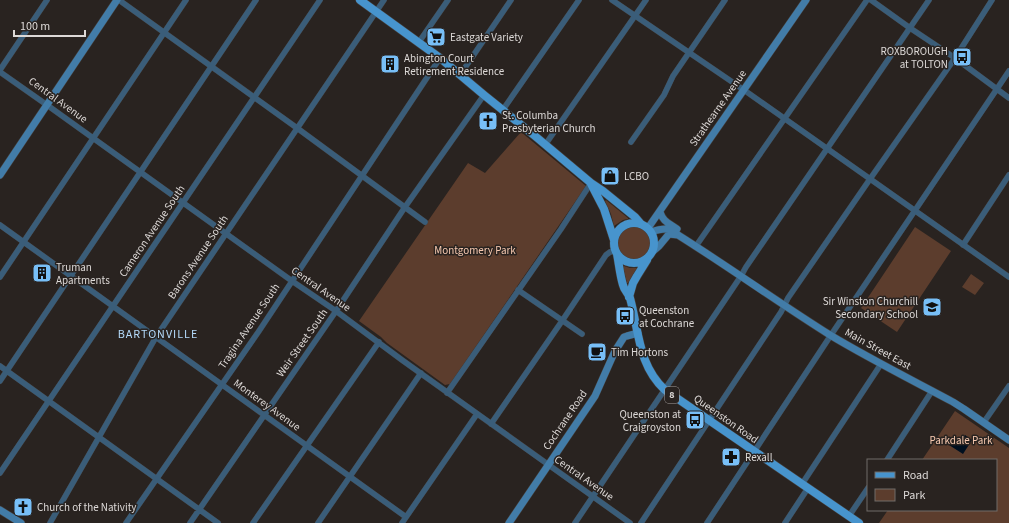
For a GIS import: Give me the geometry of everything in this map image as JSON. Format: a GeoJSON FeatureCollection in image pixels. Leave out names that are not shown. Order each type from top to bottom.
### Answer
{"type":"FeatureCollection","features":[{"type":"Feature","properties":{"kind":"main road"},"geometry":{"type":"LineString","coordinates":[[360,0],[440,58],[502,111],[591,183],[603,190],[646,228],[653,237],[654,242],[650,256],[635,280],[630,297]]}},
{"type":"Feature","properties":{"kind":"main road"},"geometry":{"type":"LineString","coordinates":[[591,183],[604,209],[614,240],[616,252],[628,263],[638,263],[650,256]]}},
{"type":"Feature","properties":{"kind":"main road"},"geometry":{"type":"LineString","coordinates":[[614,240],[616,233],[625,225],[630,223],[646,228]]}},
{"type":"Feature","properties":{"kind":"main road","name":"Queenston Road"},"geometry":{"type":"LineString","coordinates":[[616,252],[623,286],[630,297],[642,350],[653,378],[665,390],[709,421],[859,523]]}},
{"type":"Feature","properties":{"kind":"street"},"geometry":{"type":"LineString","coordinates":[[0,71],[47,0]]}},
{"type":"Feature","properties":{"kind":"street"},"geometry":{"type":"LineString","coordinates":[[0,175],[118,0],[425,222]]}},
{"type":"Feature","properties":{"kind":"street"},"geometry":{"type":"LineString","coordinates":[[0,278],[186,0]]}},
{"type":"Feature","properties":{"kind":"street"},"geometry":{"type":"LineString","coordinates":[[0,381],[256,0]]}},
{"type":"Feature","properties":{"kind":"street","name":"Cameron Avenue South"},"geometry":{"type":"LineString","coordinates":[[0,473],[320,0]]}},
{"type":"Feature","properties":{"kind":"street","name":"Barons Avenue South"},"geometry":{"type":"LineString","coordinates":[[50,523],[156,337],[384,0]]}},
{"type":"Feature","properties":{"kind":"street"},"geometry":{"type":"LineString","coordinates":[[419,42],[448,0]]}},
{"type":"Feature","properties":{"kind":"street"},"geometry":{"type":"LineString","coordinates":[[460,75],[511,0]]}},
{"type":"Feature","properties":{"kind":"street"},"geometry":{"type":"LineString","coordinates":[[502,111],[579,0]]}},
{"type":"Feature","properties":{"kind":"street"},"geometry":{"type":"LineString","coordinates":[[612,0],[744,90],[1009,277]]}},
{"type":"Feature","properties":{"kind":"street"},"geometry":{"type":"LineString","coordinates":[[545,145],[646,0]]}},
{"type":"Feature","properties":{"kind":"street"},"geometry":{"type":"LineString","coordinates":[[631,142],[664,95],[673,76],[725,0]]}},
{"type":"Feature","properties":{"kind":"street","name":"Strathearne Avenue"},"geometry":{"type":"LineString","coordinates":[[646,228],[660,212],[806,0]]}},
{"type":"Feature","properties":{"kind":"street"},"geometry":{"type":"LineString","coordinates":[[696,246],[867,0]]}},
{"type":"Feature","properties":{"kind":"street"},"geometry":{"type":"LineString","coordinates":[[871,0],[955,58],[996,90],[1009,98]]}},
{"type":"Feature","properties":{"kind":"street"},"geometry":{"type":"LineString","coordinates":[[575,523],[742,276],[746,267],[929,0]]}},
{"type":"Feature","properties":{"kind":"street"},"geometry":{"type":"LineString","coordinates":[[641,523],[781,312],[788,298],[955,58],[992,0]]}},
{"type":"Feature","properties":{"kind":"street","name":"Tragina Avenue South"},"geometry":{"type":"LineString","coordinates":[[126,523],[292,281],[440,58]]}},
{"type":"Feature","properties":{"kind":"street","name":"Central Avenue"},"geometry":{"type":"LineString","coordinates":[[0,71],[630,523]]}},
{"type":"Feature","properties":{"kind":"street"},"geometry":{"type":"LineString","coordinates":[[708,523],[831,335],[1009,71]]}},
{"type":"Feature","properties":{"kind":"street","name":"Weir Street South"},"geometry":{"type":"LineString","coordinates":[[190,523],[336,311],[405,207],[484,95]]}},
{"type":"Feature","properties":{"kind":"street"},"geometry":{"type":"LineString","coordinates":[[963,245],[1009,175]]}},
{"type":"Feature","properties":{"kind":"street"},"geometry":{"type":"LineString","coordinates":[[447,393],[561,229],[591,183]]}},
{"type":"Feature","properties":{"kind":"street"},"geometry":{"type":"LineString","coordinates":[[660,212],[663,219],[677,229],[680,236]]}},
{"type":"Feature","properties":{"kind":"street","name":"Monterey Avenue"},"geometry":{"type":"LineString","coordinates":[[0,225],[406,517]]}},
{"type":"Feature","properties":{"kind":"street","name":"Main Street East"},"geometry":{"type":"LineString","coordinates":[[646,228],[669,229],[674,231],[784,306],[882,364],[964,408],[1009,440]]}},
{"type":"Feature","properties":{"kind":"street"},"geometry":{"type":"LineString","coordinates":[[650,256],[669,234],[680,236]]}},
{"type":"Feature","properties":{"kind":"street"},"geometry":{"type":"LineString","coordinates":[[491,424],[606,255],[616,252]]}},
{"type":"Feature","properties":{"kind":"street"},"geometry":{"type":"LineString","coordinates":[[518,290],[582,334]]}},
{"type":"Feature","properties":{"kind":"street","name":"Cochrane Road"},"geometry":{"type":"LineString","coordinates":[[509,523],[594,396],[615,351],[624,338],[638,333]]}},
{"type":"Feature","properties":{"kind":"street"},"geometry":{"type":"LineString","coordinates":[[254,523],[378,342]]}},
{"type":"Feature","properties":{"kind":"street"},"geometry":{"type":"LineString","coordinates":[[785,523],[805,486],[882,364]]}},
{"type":"Feature","properties":{"kind":"street"},"geometry":{"type":"LineString","coordinates":[[0,366],[218,523]]}},
{"type":"Feature","properties":{"kind":"street"},"geometry":{"type":"LineString","coordinates":[[318,523],[421,374]]}},
{"type":"Feature","properties":{"kind":"street"},"geometry":{"type":"LineString","coordinates":[[984,422],[1009,386]]}},
{"type":"Feature","properties":{"kind":"street"},"geometry":{"type":"LineString","coordinates":[[888,459],[932,391]]}},
{"type":"Feature","properties":{"kind":"street"},"geometry":{"type":"LineString","coordinates":[[402,523],[477,414]]}},
{"type":"Feature","properties":{"kind":"street"},"geometry":{"type":"LineString","coordinates":[[849,516],[867,489]]}},
{"type":"Feature","properties":{"kind":"street"},"geometry":{"type":"LineString","coordinates":[[0,510],[21,523]]}},
{"type":"Feature","properties":{"kind":"green space","name":"Montgomery Park"},"geometry":{"type":"Polygon","coordinates":[[[521,132],[586,186],[450,384],[445,385],[359,321],[468,163],[485,173],[521,132]]]}},
{"type":"Feature","properties":{"kind":"green space"},"geometry":{"type":"Polygon","coordinates":[[[606,200],[628,219],[623,220],[614,226],[611,214],[605,201],[606,200]]]}},
{"type":"Feature","properties":{"kind":"green space"},"geometry":{"type":"Polygon","coordinates":[[[631,226],[637,226],[646,231],[650,237],[650,249],[646,255],[637,260],[631,260],[622,255],[617,246],[617,240],[622,231],[631,226]]]}},
{"type":"Feature","properties":{"kind":"green space"},"geometry":{"type":"Polygon","coordinates":[[[915,227],[951,251],[897,332],[861,308],[915,227]]]}},
{"type":"Feature","properties":{"kind":"green space"},"geometry":{"type":"Polygon","coordinates":[[[623,267],[637,268],[628,283],[623,267]]]}},
{"type":"Feature","properties":{"kind":"green space"},"geometry":{"type":"Polygon","coordinates":[[[971,274],[984,283],[975,295],[962,287],[971,274]]]}},
{"type":"Feature","properties":{"kind":"green space","name":"Parkdale Park"},"geometry":{"type":"Polygon","coordinates":[[[955,411],[1009,448],[1009,523],[879,523],[887,511],[997,511],[997,459],[923,459],[955,411]]]}},
{"type":"Feature","properties":{"kind":"water"},"geometry":{"type":"Polygon","coordinates":[[[965,435],[972,440],[963,454],[949,445],[953,440],[959,444],[965,435]]]}},
{"type":"Feature","properties":{"kind":"place","name":"Eastgate Variety"},"geometry":{"type":"Point","coordinates":[436,37]}},
{"type":"Feature","properties":{"kind":"place","name":"ROXBOROUGH at TOLTON"},"geometry":{"type":"Point","coordinates":[962,57]}},
{"type":"Feature","properties":{"kind":"place","name":"Abington Court Retirement Residence"},"geometry":{"type":"Point","coordinates":[390,64]}},
{"type":"Feature","properties":{"kind":"place","name":"St. Columba Presbyterian Church"},"geometry":{"type":"Point","coordinates":[488,121]}},
{"type":"Feature","properties":{"kind":"place","name":"LCBO"},"geometry":{"type":"Point","coordinates":[610,176]}},
{"type":"Feature","properties":{"kind":"place","name":"Truman Apartments"},"geometry":{"type":"Point","coordinates":[42,273]}},
{"type":"Feature","properties":{"kind":"place","name":"Sir Winston Churchill Secondary School"},"geometry":{"type":"Point","coordinates":[932,307]}},
{"type":"Feature","properties":{"kind":"place","name":"Queenston at Cochrane"},"geometry":{"type":"Point","coordinates":[625,316]}},
{"type":"Feature","properties":{"kind":"place","name":"Tim Hortons"},"geometry":{"type":"Point","coordinates":[597,352]}},
{"type":"Feature","properties":{"kind":"place","name":"Queenston at Craigroyston"},"geometry":{"type":"Point","coordinates":[695,420]}},
{"type":"Feature","properties":{"kind":"place","name":"Rexall"},"geometry":{"type":"Point","coordinates":[731,457]}},
{"type":"Feature","properties":{"kind":"place","name":"Church of the Nativity"},"geometry":{"type":"Point","coordinates":[23,507]}},
{"type":"Feature","properties":{"kind":"district","name":"BARTONVILLE"},"geometry":{"type":"Point","coordinates":[158,334]}}]}
